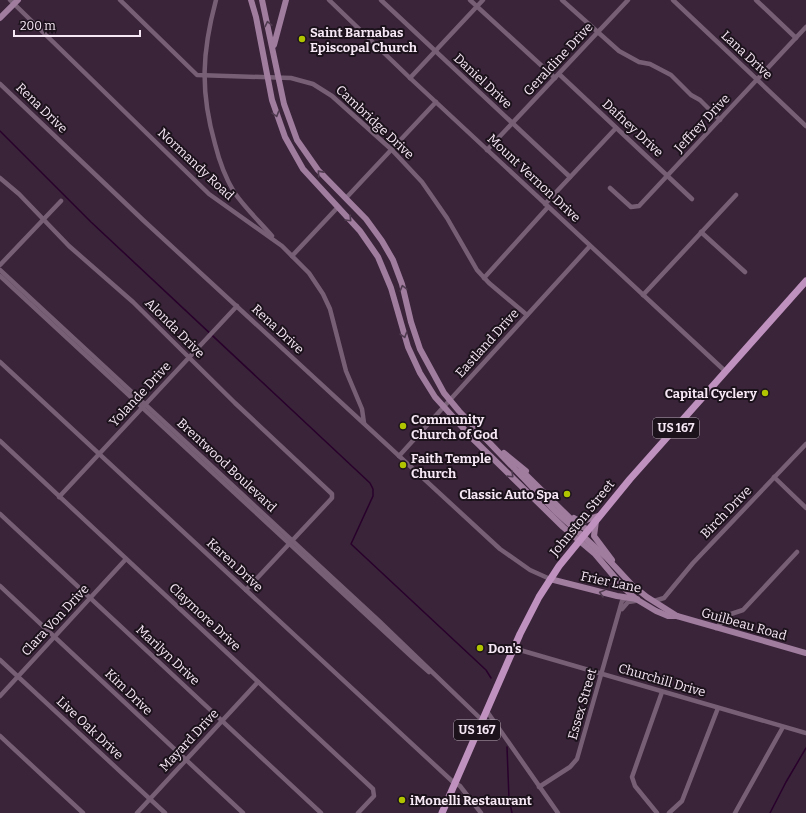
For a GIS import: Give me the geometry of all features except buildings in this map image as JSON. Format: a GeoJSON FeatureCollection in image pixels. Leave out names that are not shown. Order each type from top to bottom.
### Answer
{"type":"FeatureCollection","features":[{"type":"Feature","properties":{"kind":"main road"},"geometry":{"type":"LineString","coordinates":[[251,0],[279,122],[295,157],[318,187],[360,231],[380,261],[391,288],[408,347],[423,378],[443,408],[473,439],[580,538]]}},
{"type":"Feature","properties":{"kind":"main road"},"geometry":{"type":"LineString","coordinates":[[262,0],[287,116],[300,145],[323,176],[346,198],[375,231],[392,260],[402,284],[411,322],[420,349],[432,374],[450,401],[580,538]]}},
{"type":"Feature","properties":{"kind":"main road"},"geometry":{"type":"LineString","coordinates":[[273,47],[286,0]]}},
{"type":"Feature","properties":{"kind":"main road"},"geometry":{"type":"LineString","coordinates":[[0,18],[14,1]]}},
{"type":"Feature","properties":{"kind":"main road","name":"Johnston Street"},"geometry":{"type":"LineString","coordinates":[[442,813],[513,648],[550,579],[598,516],[806,281]]}},
{"type":"Feature","properties":{"kind":"main road"},"geometry":{"type":"LineString","coordinates":[[473,439],[483,443],[501,460],[511,464],[523,472],[579,527],[587,529]]}},
{"type":"Feature","properties":{"kind":"main road"},"geometry":{"type":"LineString","coordinates":[[494,447],[509,456],[531,475],[577,520],[586,522],[598,516]]}},
{"type":"Feature","properties":{"kind":"main road"},"geometry":{"type":"LineString","coordinates":[[598,516],[594,524],[594,536],[608,552],[615,565]]}},
{"type":"Feature","properties":{"kind":"main road","name":"Guilbeau Road"},"geometry":{"type":"LineString","coordinates":[[580,538],[615,565],[632,585],[677,616],[806,653]]}},
{"type":"Feature","properties":{"kind":"main road","name":"Guilbeau Road"},"geometry":{"type":"LineString","coordinates":[[580,538],[619,582],[639,601],[668,616],[677,616]]}},
{"type":"Feature","properties":{"kind":"main road","name":"Frier Lane"},"geometry":{"type":"LineString","coordinates":[[550,579],[639,601],[645,600],[657,607],[666,609]]}},
{"type":"Feature","properties":{"kind":"street"},"geometry":{"type":"LineString","coordinates":[[120,0],[193,72],[204,76]]}},
{"type":"Feature","properties":{"kind":"street"},"geometry":{"type":"LineString","coordinates":[[216,0],[206,39],[204,76],[205,104],[209,125],[227,179],[245,206],[278,243]]}},
{"type":"Feature","properties":{"kind":"street","name":"Mount Vernon Drive"},"geometry":{"type":"LineString","coordinates":[[329,0],[546,206],[725,371]]}},
{"type":"Feature","properties":{"kind":"street","name":"Daniel Drive"},"geometry":{"type":"LineString","coordinates":[[381,0],[570,177]]}},
{"type":"Feature","properties":{"kind":"street"},"geometry":{"type":"LineString","coordinates":[[470,0],[555,78]]}},
{"type":"Feature","properties":{"kind":"street"},"geometry":{"type":"LineString","coordinates":[[410,78],[484,0]]}},
{"type":"Feature","properties":{"kind":"street"},"geometry":{"type":"LineString","coordinates":[[562,0],[619,52],[639,62],[650,64],[671,75],[691,95],[700,100],[720,120]]}},
{"type":"Feature","properties":{"kind":"street","name":"Geraldine Drive"},"geometry":{"type":"LineString","coordinates":[[487,150],[628,0]]}},
{"type":"Feature","properties":{"kind":"street","name":"Lana Drive"},"geometry":{"type":"LineString","coordinates":[[673,0],[806,126]]}},
{"type":"Feature","properties":{"kind":"street"},"geometry":{"type":"LineString","coordinates":[[756,0],[796,38]]}},
{"type":"Feature","properties":{"kind":"street","name":"Normandy Road"},"geometry":{"type":"LineString","coordinates":[[14,1],[209,194],[278,243],[309,273],[326,301],[334,321],[346,372],[362,409],[364,423]]}},
{"type":"Feature","properties":{"kind":"street","name":"Jeffrey Drive"},"geometry":{"type":"LineString","coordinates":[[610,188],[631,207],[636,207],[758,80],[806,27]]}},
{"type":"Feature","properties":{"kind":"street","name":"Dafney Drive"},"geometry":{"type":"LineString","coordinates":[[559,74],[692,199]]}},
{"type":"Feature","properties":{"kind":"street","name":"Cambridge Drive"},"geometry":{"type":"LineString","coordinates":[[204,76],[278,76],[303,81],[324,90],[341,103],[392,150],[432,195],[474,265],[484,278],[526,315]]}},
{"type":"Feature","properties":{"kind":"street","name":"Rena Drive"},"geometry":{"type":"LineString","coordinates":[[0,84],[237,306],[508,555],[530,570],[550,579]]}},
{"type":"Feature","properties":{"kind":"street"},"geometry":{"type":"LineString","coordinates":[[346,198],[436,102]]}},
{"type":"Feature","properties":{"kind":"street"},"geometry":{"type":"LineString","coordinates":[[484,278],[570,177],[616,128]]}},
{"type":"Feature","properties":{"kind":"street","name":"Alonda Drive"},"geometry":{"type":"LineString","coordinates":[[0,178],[43,218],[69,246],[133,302],[333,496],[291,542]]}},
{"type":"Feature","properties":{"kind":"street"},"geometry":{"type":"LineString","coordinates":[[643,295],[736,195]]}},
{"type":"Feature","properties":{"kind":"street"},"geometry":{"type":"LineString","coordinates":[[0,265],[43,218],[61,201]]}},
{"type":"Feature","properties":{"kind":"street"},"geometry":{"type":"LineString","coordinates":[[292,256],[338,208]]}},
{"type":"Feature","properties":{"kind":"street"},"geometry":{"type":"LineString","coordinates":[[702,232],[745,272]]}},
{"type":"Feature","properties":{"kind":"street","name":"Eastland Drive"},"geometry":{"type":"LineString","coordinates":[[400,456],[590,246]]}},
{"type":"Feature","properties":{"kind":"street","name":"Brentwood Boulevard"},"geometry":{"type":"LineString","coordinates":[[0,270],[143,406]]}},
{"type":"Feature","properties":{"kind":"street","name":"Brentwood Boulevard"},"geometry":{"type":"LineString","coordinates":[[0,276],[423,662],[482,720]]}},
{"type":"Feature","properties":{"kind":"street","name":"Yolande Drive"},"geometry":{"type":"LineString","coordinates":[[59,497],[237,306]]}},
{"type":"Feature","properties":{"kind":"street","name":"Karen Drive"},"geometry":{"type":"LineString","coordinates":[[0,362],[455,782],[481,813]]}},
{"type":"Feature","properties":{"kind":"street","name":"Claymore Drive"},"geometry":{"type":"LineString","coordinates":[[0,441],[373,790],[374,796],[358,813]]}},
{"type":"Feature","properties":{"kind":"street","name":"Birch Drive"},"geometry":{"type":"LineString","coordinates":[[664,598],[693,563],[806,444]]}},
{"type":"Feature","properties":{"kind":"street"},"geometry":{"type":"LineString","coordinates":[[774,478],[806,508]]}},
{"type":"Feature","properties":{"kind":"street","name":"Marilyn Drive"},"geometry":{"type":"LineString","coordinates":[[0,514],[322,813]]}},
{"type":"Feature","properties":{"kind":"street"},"geometry":{"type":"LineString","coordinates":[[246,590],[291,542]]}},
{"type":"Feature","properties":{"kind":"street"},"geometry":{"type":"LineString","coordinates":[[716,628],[731,614],[743,610],[797,552]]}},
{"type":"Feature","properties":{"kind":"street","name":"Clara Von Drive"},"geometry":{"type":"LineString","coordinates":[[0,696],[126,559]]}},
{"type":"Feature","properties":{"kind":"street","name":"Kim Drive"},"geometry":{"type":"LineString","coordinates":[[0,586],[184,760],[243,813]]}},
{"type":"Feature","properties":{"kind":"street","name":"Essex Street"},"geometry":{"type":"LineString","coordinates":[[539,787],[570,767],[577,759],[621,610],[622,601],[626,598]]}},
{"type":"Feature","properties":{"kind":"street"},"geometry":{"type":"LineString","coordinates":[[654,601],[664,598],[666,609]]}},
{"type":"Feature","properties":{"kind":"street"},"geometry":{"type":"LineString","coordinates":[[621,610],[628,602],[639,601]]}},
{"type":"Feature","properties":{"kind":"street","name":"Churchill Drive"},"geometry":{"type":"LineString","coordinates":[[513,648],[806,733]]}},
{"type":"Feature","properties":{"kind":"street","name":"Live Oak Drive"},"geometry":{"type":"LineString","coordinates":[[0,660],[165,813]]}},
{"type":"Feature","properties":{"kind":"street","name":"Mayard Drive"},"geometry":{"type":"LineString","coordinates":[[136,813],[258,682]]}},
{"type":"Feature","properties":{"kind":"street"},"geometry":{"type":"LineString","coordinates":[[657,813],[636,786],[632,777],[662,692]]}},
{"type":"Feature","properties":{"kind":"street"},"geometry":{"type":"LineString","coordinates":[[669,813],[682,801],[718,708]]}},
{"type":"Feature","properties":{"kind":"street"},"geometry":{"type":"LineString","coordinates":[[486,710],[558,813]]}},
{"type":"Feature","properties":{"kind":"street"},"geometry":{"type":"LineString","coordinates":[[735,813],[783,727]]}},
{"type":"Feature","properties":{"kind":"street"},"geometry":{"type":"LineString","coordinates":[[0,736],[83,813]]}},
{"type":"Feature","properties":{"kind":"waterway"},"geometry":{"type":"LineString","coordinates":[[0,131],[91,222],[370,483],[373,489],[373,496],[351,544],[486,670],[491,678]]}},
{"type":"Feature","properties":{"kind":"waterway"},"geometry":{"type":"LineString","coordinates":[[507,747],[509,799],[512,813]]}},
{"type":"Feature","properties":{"kind":"waterway"},"geometry":{"type":"LineString","coordinates":[[770,813],[806,748]]}},
{"type":"Feature","properties":{"kind":"place","name":"Saint Barnabas Episcopal Church"},"geometry":{"type":"Point","coordinates":[302,39]}},
{"type":"Feature","properties":{"kind":"place","name":"Capital Cyclery"},"geometry":{"type":"Point","coordinates":[765,393]}},
{"type":"Feature","properties":{"kind":"place","name":"Community Church of God"},"geometry":{"type":"Point","coordinates":[403,426]}},
{"type":"Feature","properties":{"kind":"place","name":"Faith Temple Church"},"geometry":{"type":"Point","coordinates":[403,465]}},
{"type":"Feature","properties":{"kind":"place","name":"Classic Auto Spa"},"geometry":{"type":"Point","coordinates":[567,494]}},
{"type":"Feature","properties":{"kind":"place","name":"Don's"},"geometry":{"type":"Point","coordinates":[480,648]}},
{"type":"Feature","properties":{"kind":"place","name":"iMonelli Restaurant"},"geometry":{"type":"Point","coordinates":[402,800]}}]}
